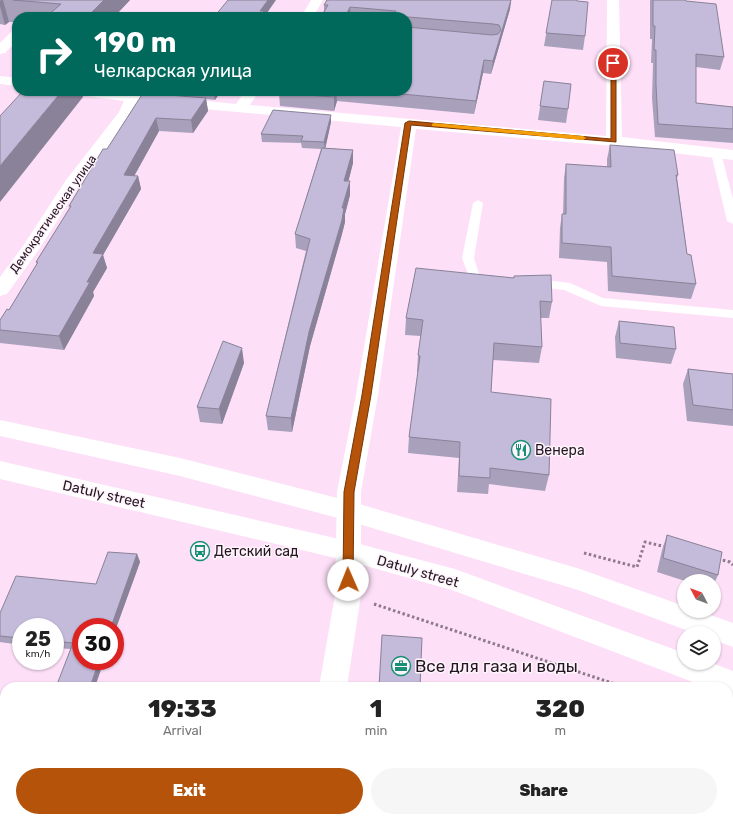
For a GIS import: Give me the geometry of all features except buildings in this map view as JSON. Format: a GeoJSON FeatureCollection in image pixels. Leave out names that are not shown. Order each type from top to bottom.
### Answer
{"type":"FeatureCollection","features":[{"type":"Feature","properties":{"kind":"main road"},"geometry":{"type":"LineString","coordinates":[[310,12],[317,0]]}},
{"type":"Feature","properties":{"kind":"main road"},"geometry":{"type":"LineString","coordinates":[[613,0],[614,141]]}},
{"type":"Feature","properties":{"kind":"main road"},"geometry":{"type":"LineString","coordinates":[[0,50],[12,39]]}},
{"type":"Feature","properties":{"kind":"main road"},"geometry":{"type":"LineString","coordinates":[[0,80],[12,81]]}},
{"type":"Feature","properties":{"kind":"main road"},"geometry":{"type":"LineString","coordinates":[[118,96],[240,109],[614,141],[733,154]]}},
{"type":"Feature","properties":{"kind":"main road"},"geometry":{"type":"LineString","coordinates":[[240,109],[249,96]]}},
{"type":"Feature","properties":{"kind":"main road","name":"Демократическая улица"},"geometry":{"type":"LineString","coordinates":[[0,290],[31,248],[72,184],[126,113],[133,98]]}},
{"type":"Feature","properties":{"kind":"main road"},"geometry":{"type":"LineString","coordinates":[[334,682],[348,595],[349,492],[367,395],[409,123]]}},
{"type":"Feature","properties":{"kind":"main road"},"geometry":{"type":"LineString","coordinates":[[0,428],[180,467],[349,511],[580,580],[733,635]]}},
{"type":"Feature","properties":{"kind":"main road","name":"Datuly street"},"geometry":{"type":"LineString","coordinates":[[0,470],[348,551],[455,580],[728,682]]}},
{"type":"Feature","properties":{"kind":"lane"},"geometry":{"type":"LineString","coordinates":[[716,153],[733,221]]}},
{"type":"Feature","properties":{"kind":"lane"},"geometry":{"type":"LineString","coordinates":[[478,203],[468,258],[474,276],[488,284],[504,286]]}},
{"type":"Feature","properties":{"kind":"lane"},"geometry":{"type":"LineString","coordinates":[[518,286],[546,284],[566,286],[601,302],[733,314]]}},
{"type":"Feature","properties":{"kind":"path"},"geometry":{"type":"LineString","coordinates":[[577,551],[637,567],[646,542],[669,547]]}},
{"type":"Feature","properties":{"kind":"path"},"geometry":{"type":"LineString","coordinates":[[715,558],[730,562],[733,565]]}},
{"type":"Feature","properties":{"kind":"path"},"geometry":{"type":"LineString","coordinates":[[348,595],[609,682]]}},
{"type":"Feature","properties":{"kind":"slow traffic"},"geometry":{"type":"LineString","coordinates":[[434,125],[583,138]]}},
{"type":"Feature","properties":{"kind":"place","name":"Венера"},"geometry":{"type":"Point","coordinates":[521,450]}},
{"type":"Feature","properties":{"kind":"place","name":"Детский сад"},"geometry":{"type":"Point","coordinates":[200,551]}},
{"type":"Feature","properties":{"kind":"place","name":"Все для газа и воды"},"geometry":{"type":"Point","coordinates":[401,666]}},
{"type":"Feature","properties":{"kind":"route"},"geometry":{"type":"LineString","coordinates":[[348,580],[349,492],[367,395],[406,131],[409,123],[614,141],[613,63]]}}]}
